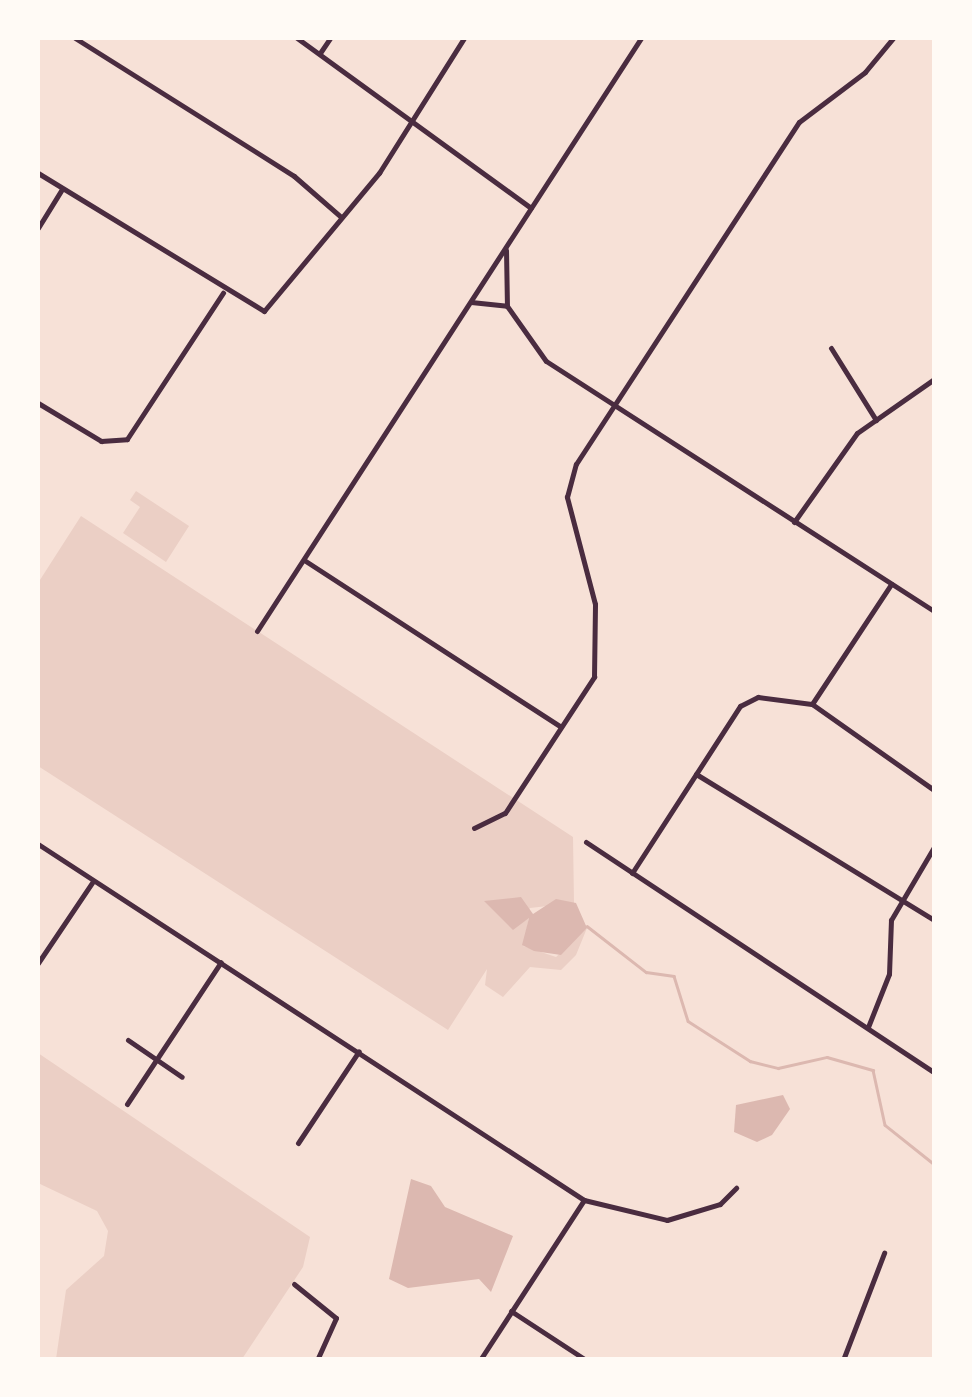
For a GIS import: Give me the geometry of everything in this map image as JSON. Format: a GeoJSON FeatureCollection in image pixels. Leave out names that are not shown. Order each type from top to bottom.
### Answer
{"type":"FeatureCollection","features":[{"type":"Feature","properties":{"kind":"street"},"geometry":{"type":"LineString","coordinates":[[297,38],[531,208]]}},
{"type":"Feature","properties":{"kind":"street"},"geometry":{"type":"LineString","coordinates":[[320,53],[330,38]]}},
{"type":"Feature","properties":{"kind":"street"},"geometry":{"type":"LineString","coordinates":[[38,173],[223,293],[264,312],[409,122],[464,38]]}},
{"type":"Feature","properties":{"kind":"street"},"geometry":{"type":"LineString","coordinates":[[257,631],[640,38]]}},
{"type":"Feature","properties":{"kind":"street"},"geometry":{"type":"LineString","coordinates":[[474,828],[505,813],[594,677],[600,643],[568,496],[612,406],[800,122],[865,72],[893,38]]}},
{"type":"Feature","properties":{"kind":"street"},"geometry":{"type":"LineString","coordinates":[[77,39],[294,176],[340,216]]}},
{"type":"Feature","properties":{"kind":"street"},"geometry":{"type":"LineString","coordinates":[[38,228],[62,190]]}},
{"type":"Feature","properties":{"kind":"street"},"geometry":{"type":"LineString","coordinates":[[506,246],[507,306],[546,362],[934,611]]}},
{"type":"Feature","properties":{"kind":"street"},"geometry":{"type":"LineString","coordinates":[[38,402],[101,442],[136,430],[223,293]]}},
{"type":"Feature","properties":{"kind":"street"},"geometry":{"type":"LineString","coordinates":[[470,302],[507,306]]}},
{"type":"Feature","properties":{"kind":"street"},"geometry":{"type":"LineString","coordinates":[[832,348],[876,420]]}},
{"type":"Feature","properties":{"kind":"street"},"geometry":{"type":"LineString","coordinates":[[794,522],[842,448],[934,379]]}},
{"type":"Feature","properties":{"kind":"street"},"geometry":{"type":"LineString","coordinates":[[303,559],[561,727]]}},
{"type":"Feature","properties":{"kind":"street"},"geometry":{"type":"LineString","coordinates":[[812,704],[891,584]]}},
{"type":"Feature","properties":{"kind":"street"},"geometry":{"type":"LineString","coordinates":[[632,873],[740,706],[782,694],[812,704],[934,790]]}},
{"type":"Feature","properties":{"kind":"street"},"geometry":{"type":"LineString","coordinates":[[696,774],[934,920]]}},
{"type":"Feature","properties":{"kind":"street"},"geometry":{"type":"LineString","coordinates":[[586,842],[934,1072]]}},
{"type":"Feature","properties":{"kind":"street"},"geometry":{"type":"LineString","coordinates":[[38,844],[584,1200],[667,1220],[720,1204],[736,1188]]}},
{"type":"Feature","properties":{"kind":"street"},"geometry":{"type":"LineString","coordinates":[[868,1028],[889,974],[899,901],[934,846]]}},
{"type":"Feature","properties":{"kind":"street"},"geometry":{"type":"LineString","coordinates":[[38,963],[93,881]]}},
{"type":"Feature","properties":{"kind":"street"},"geometry":{"type":"LineString","coordinates":[[127,1104],[221,962]]}},
{"type":"Feature","properties":{"kind":"street"},"geometry":{"type":"LineString","coordinates":[[128,1040],[182,1077]]}},
{"type":"Feature","properties":{"kind":"street"},"geometry":{"type":"LineString","coordinates":[[298,1143],[360,1051]]}},
{"type":"Feature","properties":{"kind":"street"},"geometry":{"type":"LineString","coordinates":[[480,1360],[584,1200]]}},
{"type":"Feature","properties":{"kind":"street"},"geometry":{"type":"LineString","coordinates":[[843,1360],[884,1253]]}},
{"type":"Feature","properties":{"kind":"street"},"geometry":{"type":"LineString","coordinates":[[294,1284],[336,1318],[316,1360]]}},
{"type":"Feature","properties":{"kind":"street"},"geometry":{"type":"LineString","coordinates":[[512,1311],[586,1360]]}},
{"type":"Feature","properties":{"kind":"shaded area"},"geometry":{"type":"Polygon","coordinates":[[[136,491],[189,526],[166,562],[123,533],[140,507],[130,500],[136,491]]]}},
{"type":"Feature","properties":{"kind":"shaded area"},"geometry":{"type":"Polygon","coordinates":[[[81,516],[573,837],[574,903],[530,908],[518,925],[529,918],[523,946],[556,957],[587,928],[576,955],[561,970],[530,967],[503,997],[485,985],[487,969],[448,1030],[38,766],[38,583],[81,516]]]}},
{"type":"Feature","properties":{"kind":"shaded area"},"geometry":{"type":"Polygon","coordinates":[[[521,897],[533,914],[556,899],[576,903],[587,928],[561,955],[534,951],[522,945],[529,918],[513,930],[484,901],[521,897]]]}},
{"type":"Feature","properties":{"kind":"shaded area"},"geometry":{"type":"Polygon","coordinates":[[[38,1053],[310,1237],[303,1267],[242,1359],[56,1359],[66,1290],[104,1256],[108,1231],[97,1211],[38,1183],[38,1053]]]}},
{"type":"Feature","properties":{"kind":"shaded area"},"geometry":{"type":"Polygon","coordinates":[[[783,1095],[790,1109],[772,1135],[757,1142],[734,1132],[736,1105],[783,1095]]]}},
{"type":"Feature","properties":{"kind":"shaded area"},"geometry":{"type":"Polygon","coordinates":[[[411,1179],[431,1186],[445,1207],[513,1236],[491,1292],[479,1279],[408,1288],[389,1279],[411,1179]]]}},
{"type":"Feature","properties":{"kind":"waterway"},"geometry":{"type":"LineString","coordinates":[[587,926],[646,972],[674,976],[688,1021],[750,1061],[778,1068],[827,1057],[873,1070],[885,1125],[934,1164]]}}]}
